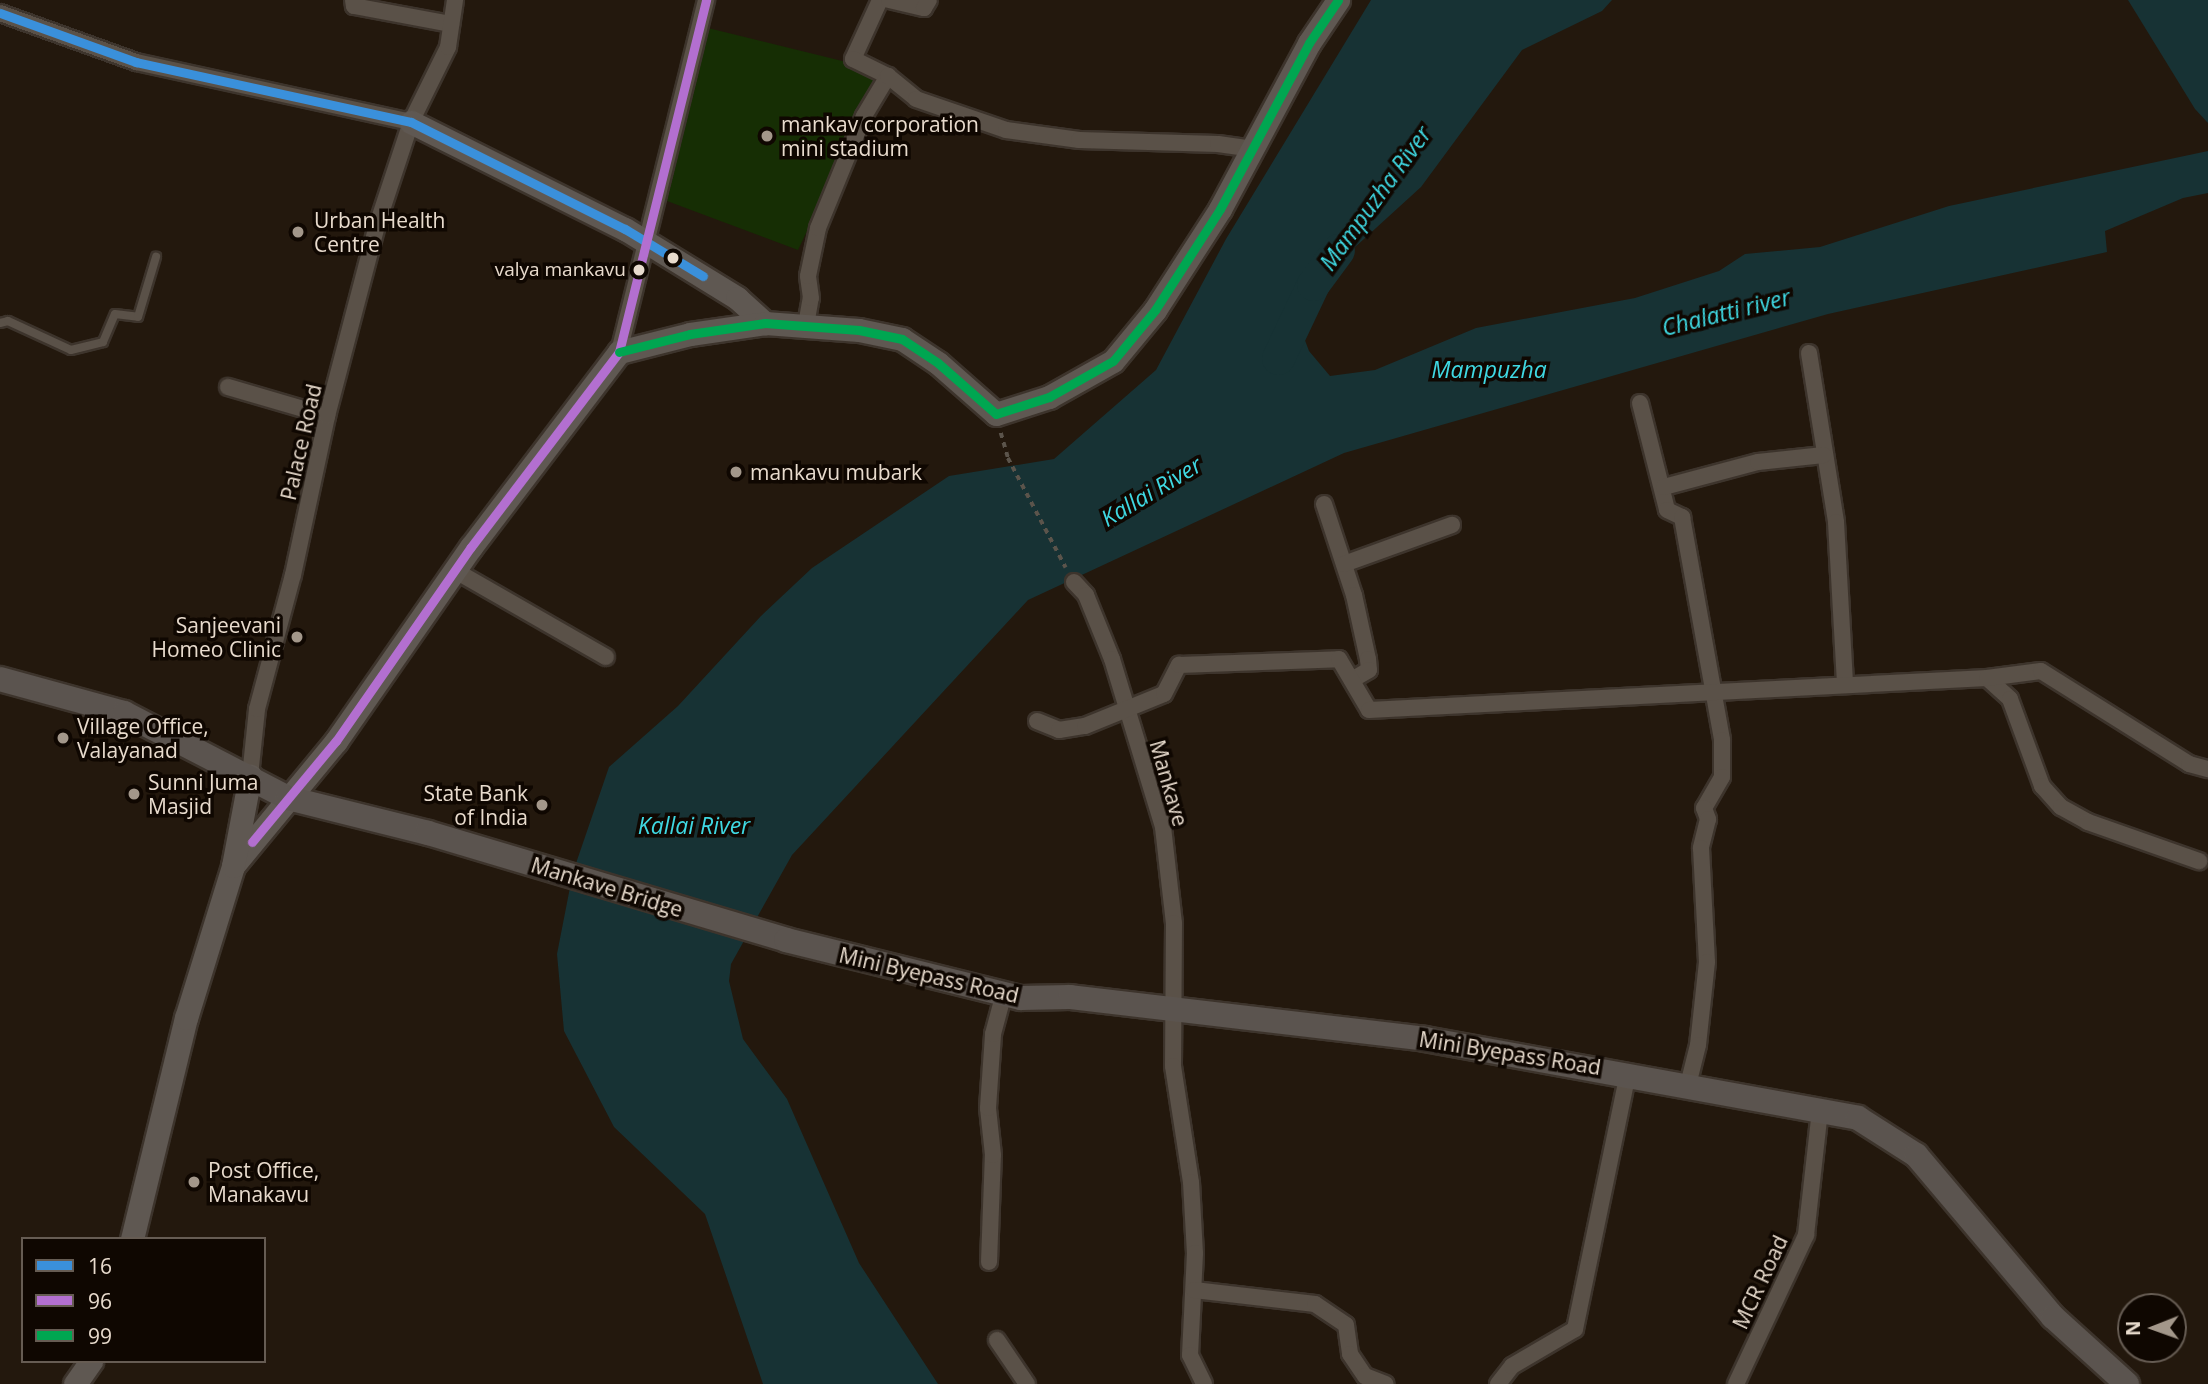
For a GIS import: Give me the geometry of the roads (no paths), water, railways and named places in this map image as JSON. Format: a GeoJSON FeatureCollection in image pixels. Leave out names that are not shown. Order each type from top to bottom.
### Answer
{"type":"FeatureCollection","features":[{"type":"Feature","properties":{"kind":"main road"},"geometry":{"type":"LineString","coordinates":[[233,866],[410,639],[454,570],[619,352],[690,334],[765,323],[806,325],[902,339],[938,363],[996,414],[1049,397],[1113,361],[1155,310],[1338,0]]}},
{"type":"Feature","properties":{"kind":"main road"},"geometry":{"type":"LineString","coordinates":[[411,122],[625,229],[737,298],[765,323]]}},
{"type":"Feature","properties":{"kind":"main road"},"geometry":{"type":"LineString","coordinates":[[0,679],[124,713],[250,775],[288,798]]}},
{"type":"Feature","properties":{"kind":"main road"},"geometry":{"type":"LineString","coordinates":[[132,1237],[186,1018],[233,866],[250,775]]}},
{"type":"Feature","properties":{"kind":"main road","name":"Mankave Bridge"},"geometry":{"type":"LineString","coordinates":[[288,798],[428,833],[786,940]]}},
{"type":"Feature","properties":{"kind":"main road","name":"Mini Byepass Road"},"geometry":{"type":"LineString","coordinates":[[786,940],[1004,993],[1175,1009],[1424,1039],[1628,1073],[1858,1118],[1916,1155],[2053,1317],[2127,1384]]}},
{"type":"Feature","properties":{"kind":"main road"},"geometry":{"type":"LineString","coordinates":[[75,1384],[90,1363]]}},
{"type":"Feature","properties":{"kind":"street"},"geometry":{"type":"LineString","coordinates":[[353,0],[354,6],[452,24]]}},
{"type":"Feature","properties":{"kind":"street","name":"Palace Road"},"geometry":{"type":"LineString","coordinates":[[250,775],[257,709],[293,575],[327,416],[378,222],[411,122],[448,47],[455,0]]}},
{"type":"Feature","properties":{"kind":"street"},"geometry":{"type":"LineString","coordinates":[[619,352],[648,245],[706,0]]}},
{"type":"Feature","properties":{"kind":"street"},"geometry":{"type":"LineString","coordinates":[[880,0],[853,58],[888,76],[916,99],[1006,130],[1079,140],[1218,144],[1252,149]]}},
{"type":"Feature","properties":{"kind":"street"},"geometry":{"type":"LineString","coordinates":[[889,0],[924,8],[929,0]]}},
{"type":"Feature","properties":{"kind":"street"},"geometry":{"type":"LineString","coordinates":[[0,13],[136,62],[411,122]]}},
{"type":"Feature","properties":{"kind":"street"},"geometry":{"type":"LineString","coordinates":[[806,325],[811,298],[808,276],[818,228],[864,116],[888,76]]}},
{"type":"Feature","properties":{"kind":"street"},"geometry":{"type":"LineString","coordinates":[[1809,353],[1839,554],[1845,685]]}},
{"type":"Feature","properties":{"kind":"street"},"geometry":{"type":"LineString","coordinates":[[228,387],[327,416]]}},
{"type":"Feature","properties":{"kind":"street"},"geometry":{"type":"LineString","coordinates":[[1640,403],[1648,444],[1664,487],[1667,510],[1682,516],[1716,692],[1722,777],[1704,808],[1709,819],[1701,848],[1707,962],[1698,1045],[1688,1085]]}},
{"type":"Feature","properties":{"kind":"street"},"geometry":{"type":"LineString","coordinates":[[1664,487],[1758,462],[1824,455]]}},
{"type":"Feature","properties":{"kind":"street"},"geometry":{"type":"LineString","coordinates":[[1324,504],[1344,564],[1368,659],[1369,670],[1352,680]]}},
{"type":"Feature","properties":{"kind":"street"},"geometry":{"type":"LineString","coordinates":[[1344,564],[1452,525]]}},
{"type":"Feature","properties":{"kind":"street"},"geometry":{"type":"LineString","coordinates":[[454,570],[606,657]]}},
{"type":"Feature","properties":{"kind":"street","name":"Mankave"},"geometry":{"type":"LineString","coordinates":[[1074,582],[1086,595],[1112,659],[1125,710],[1163,827],[1174,923],[1173,1066],[1191,1182],[1194,1290],[1190,1355],[1203,1384]]}},
{"type":"Feature","properties":{"kind":"street"},"geometry":{"type":"LineString","coordinates":[[1037,721],[1059,730],[1085,726],[1164,694],[1179,665],[1339,659],[1369,710],[1987,678],[2041,671],[2189,764],[2208,769]]}},
{"type":"Feature","properties":{"kind":"street"},"geometry":{"type":"LineString","coordinates":[[1987,678],[2010,699],[2042,786],[2061,807],[2088,822],[2199,862]]}},
{"type":"Feature","properties":{"kind":"street"},"geometry":{"type":"LineString","coordinates":[[989,1262],[993,1155],[989,1096],[993,1034],[1004,993]]}},
{"type":"Feature","properties":{"kind":"street"},"geometry":{"type":"LineString","coordinates":[[1498,1384],[1513,1366],[1575,1329],[1628,1073]]}},
{"type":"Feature","properties":{"kind":"street","name":"MCR Road"},"geometry":{"type":"LineString","coordinates":[[1736,1384],[1806,1235],[1820,1111]]}},
{"type":"Feature","properties":{"kind":"street"},"geometry":{"type":"LineString","coordinates":[[1194,1290],[1315,1304],[1346,1325],[1350,1354],[1365,1376],[1386,1384]]}},
{"type":"Feature","properties":{"kind":"street"},"geometry":{"type":"LineString","coordinates":[[997,1340],[1027,1384]]}},
{"type":"Feature","properties":{"kind":"lane"},"geometry":{"type":"LineString","coordinates":[[0,323],[8,321],[71,350],[103,342],[115,314],[138,317],[156,257]]}},
{"type":"Feature","properties":{"kind":"water","name":"Kallai River"},"geometry":{"type":"Polygon","coordinates":[[[1371,0],[1612,0],[1602,11],[1522,50],[1421,187],[1308,290],[1294,311],[1309,351],[1330,376],[1375,370],[1476,328],[1635,298],[1719,271],[1745,254],[1820,247],[1949,206],[2208,151],[2208,193],[2183,198],[2105,231],[2107,252],[1828,314],[1344,453],[1028,600],[792,855],[731,964],[729,981],[743,1039],[787,1099],[859,1263],[938,1384],[763,1384],[705,1214],[614,1127],[564,1031],[557,954],[573,872],[609,767],[678,706],[761,616],[812,568],[949,476],[1054,459],[1156,370],[1226,239],[1371,0]]]}},
{"type":"Feature","properties":{"kind":"water"},"geometry":{"type":"Polygon","coordinates":[[[2128,0],[2208,0],[2208,123],[2195,109],[2128,0]]]}},
{"type":"Feature","properties":{"kind":"waterway","name":"Mampuzha River"},"geometry":{"type":"LineString","coordinates":[[1278,358],[1313,284],[1338,250]]}},
{"type":"Feature","properties":{"kind":"place","name":"mankav corporation mini stadium"},"geometry":{"type":"Point","coordinates":[767,136]}},
{"type":"Feature","properties":{"kind":"place","name":"Urban Health Centre"},"geometry":{"type":"Point","coordinates":[298,232]}},
{"type":"Feature","properties":{"kind":"place","name":"valya mankavu"},"geometry":{"type":"Point","coordinates":[639,270]}},
{"type":"Feature","properties":{"kind":"place","name":"mankavu mubark"},"geometry":{"type":"Point","coordinates":[736,472]}},
{"type":"Feature","properties":{"kind":"place","name":"Sanjeevani Homeo Clinic"},"geometry":{"type":"Point","coordinates":[297,637]}},
{"type":"Feature","properties":{"kind":"place","name":"Village Office, Valayanad"},"geometry":{"type":"Point","coordinates":[63,738]}},
{"type":"Feature","properties":{"kind":"place","name":"Sunni Juma Masjid"},"geometry":{"type":"Point","coordinates":[134,794]}},
{"type":"Feature","properties":{"kind":"place","name":"State Bank of India"},"geometry":{"type":"Point","coordinates":[542,805]}},
{"type":"Feature","properties":{"kind":"place","name":"Post Office, Manakavu"},"geometry":{"type":"Point","coordinates":[194,1182]}},
{"type":"Feature","properties":{"kind":"water label","name":"Chalatti river"},"geometry":{"type":"Point","coordinates":[1726,312]}},
{"type":"Feature","properties":{"kind":"water label","name":"Mampuzha"},"geometry":{"type":"Point","coordinates":[1489,369]}}]}
